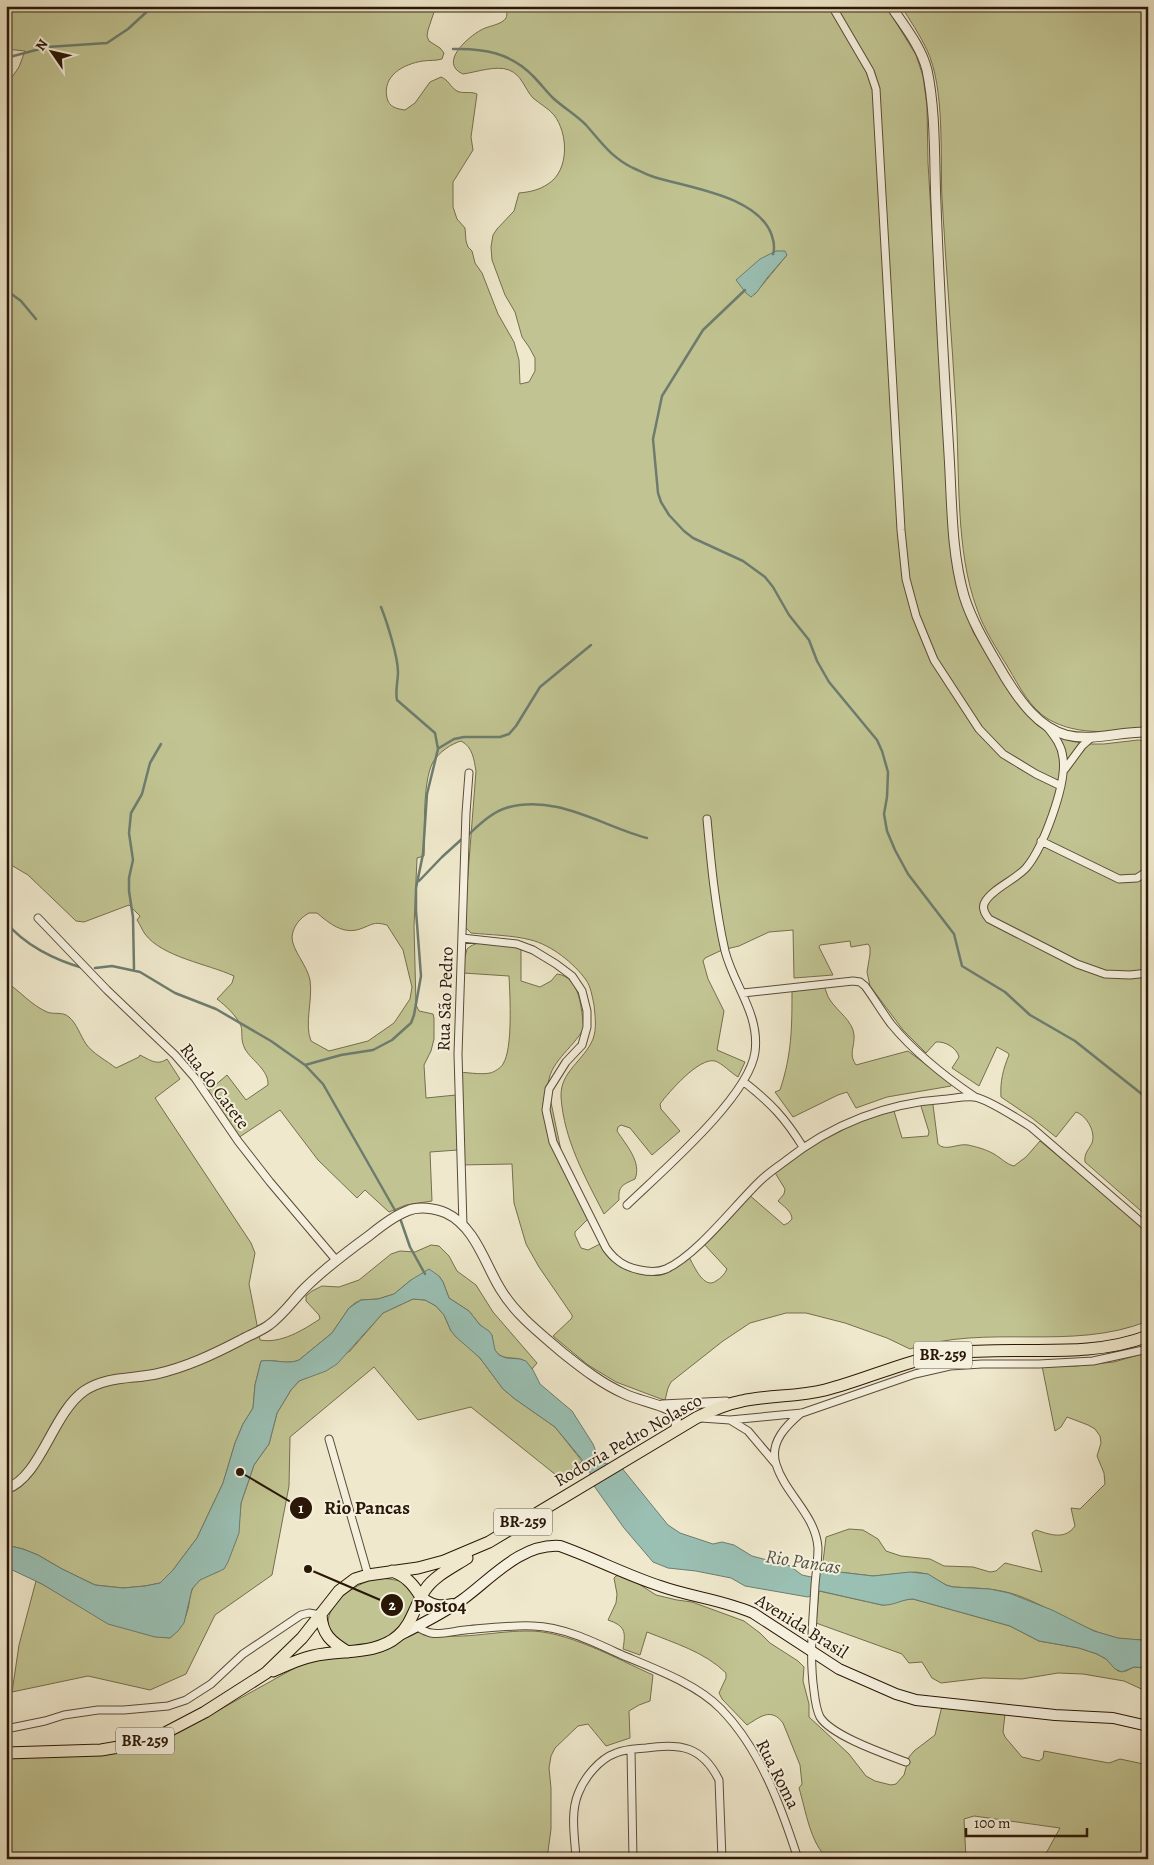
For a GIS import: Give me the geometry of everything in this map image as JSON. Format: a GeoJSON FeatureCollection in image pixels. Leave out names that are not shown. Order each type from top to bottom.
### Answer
{"type":"FeatureCollection","features":[{"type":"Feature","properties":{"kind":"highway","name":"Rodovia Pedro Nolasco"},"geometry":{"type":"LineString","coordinates":[[348,1652],[376,1647],[398,1636],[414,1615],[426,1588],[441,1574],[489,1542],[676,1429],[715,1408],[742,1401],[824,1390],[918,1359],[952,1353],[1091,1348],[1138,1340],[1148,1336]]}},
{"type":"Feature","properties":{"kind":"highway","name":"Rodovia Pedro Nolasco"},"geometry":{"type":"LineString","coordinates":[[6,1753],[80,1752],[124,1747],[163,1734],[205,1712],[266,1673],[302,1638],[339,1591],[355,1579],[368,1575],[418,1568],[444,1561],[489,1542]]}},
{"type":"Feature","properties":{"kind":"highway"},"geometry":{"type":"LineString","coordinates":[[392,1571],[403,1575],[414,1586],[421,1597]]}},
{"type":"Feature","properties":{"kind":"highway"},"geometry":{"type":"LineString","coordinates":[[320,1614],[323,1631],[328,1638],[348,1652]]}},
{"type":"Feature","properties":{"kind":"highway","name":"BR-259"},"geometry":{"type":"LineString","coordinates":[[266,1673],[310,1656],[348,1652]]}},
{"type":"Feature","properties":{"kind":"main road","name":"Avenida Brasil"},"geometry":{"type":"LineString","coordinates":[[398,1636],[417,1627],[460,1601],[515,1559],[532,1549],[547,1545],[560,1546],[674,1591],[738,1606],[753,1612],[839,1669],[866,1682],[916,1700],[1055,1715],[1113,1718],[1148,1726]]}},
{"type":"Feature","properties":{"kind":"main road","name":"Avenida Brasil"},"geometry":{"type":"LineString","coordinates":[[421,1597],[435,1606],[460,1601]]}},
{"type":"Feature","properties":{"kind":"street"},"geometry":{"type":"LineString","coordinates":[[832,6],[870,71],[876,89],[901,530],[906,579],[916,616],[934,660],[979,729],[1003,754],[1036,774],[1061,786]]}},
{"type":"Feature","properties":{"kind":"street"},"geometry":{"type":"LineString","coordinates":[[891,6],[919,49],[926,69],[933,113],[939,297],[949,461],[955,547],[964,596],[980,636],[1015,694],[1033,715],[1048,727],[1066,735],[1092,738],[1134,731],[1148,732]]}},
{"type":"Feature","properties":{"kind":"street"},"geometry":{"type":"LineString","coordinates":[[1048,727],[1060,746],[1064,770],[1058,803],[1033,859],[1026,868],[988,897],[984,904],[984,912],[989,919],[1077,964],[1105,974],[1130,975],[1148,973]]}},
{"type":"Feature","properties":{"kind":"street"},"geometry":{"type":"LineString","coordinates":[[1064,770],[1073,755],[1092,738]]}},
{"type":"Feature","properties":{"kind":"street","name":"Rua São Pedro"},"geometry":{"type":"LineString","coordinates":[[463,1226],[458,1054],[469,773]]}},
{"type":"Feature","properties":{"kind":"street"},"geometry":{"type":"LineString","coordinates":[[627,1205],[711,1123],[744,1082],[755,1053],[754,1023],[726,954],[715,904],[707,819]]}},
{"type":"Feature","properties":{"kind":"street"},"geometry":{"type":"LineString","coordinates":[[1041,841],[1119,879],[1137,878],[1148,871]]}},
{"type":"Feature","properties":{"kind":"street","name":"Rua do Catete"},"geometry":{"type":"LineString","coordinates":[[38,918],[107,990],[175,1055],[188,1070],[238,1141],[336,1260]]}},
{"type":"Feature","properties":{"kind":"street"},"geometry":{"type":"LineString","coordinates":[[462,938],[517,944],[533,950],[572,976],[582,991],[587,1010],[587,1028],[582,1045],[566,1062],[549,1089],[546,1110],[553,1142],[606,1248],[617,1261],[634,1268],[652,1272],[664,1270],[677,1263],[696,1247],[761,1179],[803,1147],[848,1122],[892,1106],[932,1100],[975,1097]]}},
{"type":"Feature","properties":{"kind":"street"},"geometry":{"type":"LineString","coordinates":[[743,993],[853,981],[860,982],[914,1050],[946,1077],[975,1097],[1016,1117],[1031,1127],[1148,1228]]}},
{"type":"Feature","properties":{"kind":"street"},"geometry":{"type":"LineString","coordinates":[[744,1082],[777,1110],[789,1124],[803,1147]]}},
{"type":"Feature","properties":{"kind":"street"},"geometry":{"type":"LineString","coordinates":[[6,1489],[25,1477],[60,1417],[73,1401],[85,1391],[107,1380],[154,1374],[181,1368],[205,1359],[268,1326],[336,1260],[407,1210],[426,1208],[446,1213],[463,1226],[485,1257],[501,1290],[522,1317],[583,1369],[608,1386],[675,1414],[677,1418],[676,1429]]}},
{"type":"Feature","properties":{"kind":"street"},"geometry":{"type":"LineString","coordinates":[[696,1418],[730,1420],[802,1413],[915,1374],[950,1366],[1093,1361],[1148,1349]]}},
{"type":"Feature","properties":{"kind":"street"},"geometry":{"type":"LineString","coordinates":[[654,1404],[742,1401]]}},
{"type":"Feature","properties":{"kind":"street"},"geometry":{"type":"LineString","coordinates":[[776,1463],[776,1449],[780,1435],[787,1424],[802,1413]]}},
{"type":"Feature","properties":{"kind":"street"},"geometry":{"type":"LineString","coordinates":[[730,1420],[748,1432],[776,1463],[814,1528],[818,1547],[812,1652],[817,1710],[822,1720],[849,1738],[906,1762]]}},
{"type":"Feature","properties":{"kind":"street"},"geometry":{"type":"LineString","coordinates":[[329,1439],[368,1575]]}},
{"type":"Feature","properties":{"kind":"street"},"geometry":{"type":"LineString","coordinates":[[6,1729],[64,1715],[98,1710],[168,1706],[186,1700],[211,1684],[243,1654],[301,1615],[309,1613],[320,1614]]}},
{"type":"Feature","properties":{"kind":"street","name":"Rua Roma"},"geometry":{"type":"LineString","coordinates":[[417,1627],[431,1633],[533,1626],[557,1630],[593,1641],[690,1686],[720,1708],[754,1754],[770,1784],[787,1824],[798,1859]]}},
{"type":"Feature","properties":{"kind":"street"},"geometry":{"type":"LineString","coordinates":[[576,1859],[574,1814],[578,1795],[588,1776],[615,1753],[669,1745],[689,1749],[702,1757],[713,1768],[719,1780],[722,1859]]}},
{"type":"Feature","properties":{"kind":"street"},"geometry":{"type":"LineString","coordinates":[[631,1750],[633,1859]]}},
{"type":"Feature","properties":{"kind":"green space"},"geometry":{"type":"Polygon","coordinates":[[[6,6],[436,6],[427,36],[429,41],[444,53],[442,59],[408,65],[396,72],[388,83],[386,90],[387,98],[391,105],[405,110],[415,103],[430,82],[441,77],[457,91],[477,94],[471,137],[473,150],[453,182],[453,207],[457,219],[465,228],[468,247],[472,251],[475,263],[482,273],[498,314],[514,342],[519,360],[520,384],[529,382],[535,371],[535,358],[522,337],[515,312],[505,295],[492,260],[491,247],[493,235],[514,211],[519,193],[541,188],[555,178],[563,161],[564,141],[559,123],[554,115],[533,98],[520,78],[513,72],[498,68],[463,74],[456,69],[453,63],[454,57],[463,44],[481,30],[504,20],[507,15],[505,6],[886,6],[916,55],[923,76],[927,106],[928,163],[937,312],[957,585],[973,632],[1013,698],[1037,725],[1055,736],[1085,744],[1148,741],[1148,1217],[1085,1162],[1086,1154],[1092,1143],[1093,1134],[1090,1125],[1084,1117],[1076,1112],[1056,1137],[1001,1097],[1002,1081],[1008,1053],[997,1047],[979,1086],[952,1068],[959,1057],[950,1046],[936,1042],[926,1053],[903,1030],[870,986],[867,972],[870,954],[868,944],[851,947],[850,941],[820,945],[819,947],[833,975],[794,978],[793,930],[769,932],[739,946],[722,950],[705,958],[703,961],[708,979],[724,1011],[717,1050],[745,1062],[738,1077],[718,1062],[708,1061],[701,1064],[677,1084],[660,1104],[661,1109],[680,1131],[652,1155],[630,1128],[621,1125],[618,1127],[617,1131],[635,1160],[637,1173],[635,1179],[620,1189],[619,1200],[604,1214],[576,1158],[566,1128],[561,1097],[564,1080],[593,1039],[595,1013],[590,989],[586,980],[575,967],[562,956],[539,942],[509,936],[471,933],[464,926],[476,771],[474,758],[470,750],[461,741],[449,746],[438,755],[429,771],[424,821],[424,856],[417,858],[414,926],[416,1005],[419,1011],[433,1014],[434,1018],[434,1039],[431,1051],[424,1065],[426,1098],[456,1095],[455,1072],[490,1073],[497,1070],[503,1064],[510,1035],[509,976],[463,973],[463,966],[467,949],[478,943],[493,942],[521,947],[521,981],[540,987],[551,981],[557,974],[565,976],[575,988],[580,1004],[584,1028],[556,1063],[549,1079],[548,1088],[563,1160],[591,1216],[575,1232],[581,1248],[588,1250],[604,1242],[620,1260],[628,1265],[646,1269],[663,1267],[689,1257],[700,1276],[707,1282],[712,1283],[721,1277],[727,1269],[703,1243],[748,1194],[784,1225],[792,1219],[789,1211],[778,1201],[784,1194],[785,1189],[774,1171],[800,1151],[868,1116],[894,1111],[902,1138],[928,1136],[929,1132],[920,1103],[931,1102],[938,1144],[941,1146],[968,1145],[978,1147],[991,1152],[1014,1166],[1026,1157],[1040,1141],[1148,1231],[1148,1321],[1119,1330],[1089,1335],[969,1338],[939,1342],[910,1349],[887,1338],[845,1323],[806,1313],[786,1313],[750,1323],[723,1341],[671,1382],[665,1400],[616,1382],[588,1365],[553,1336],[572,1318],[572,1315],[539,1267],[526,1244],[514,1203],[512,1164],[459,1165],[458,1150],[430,1152],[432,1201],[406,1205],[389,1212],[365,1190],[357,1198],[318,1160],[280,1110],[238,1138],[206,1093],[227,1075],[246,1100],[268,1085],[268,1080],[263,1070],[245,1049],[239,1022],[217,999],[232,983],[234,976],[162,949],[145,934],[137,920],[140,916],[129,905],[84,922],[76,921],[28,875],[6,862],[6,86],[19,67],[25,51],[6,49],[6,6]],[[776,251],[754,295],[787,255],[776,251]],[[309,913],[298,923],[292,937],[294,947],[310,980],[308,1027],[311,1041],[329,1051],[368,1041],[394,1023],[410,999],[412,987],[403,950],[387,925],[375,923],[360,929],[348,930],[326,921],[317,913],[309,913]]]}},
{"type":"Feature","properties":{"kind":"green space"},"geometry":{"type":"Polygon","coordinates":[[[901,6],[1148,6],[1148,729],[1084,731],[1060,725],[1048,719],[1030,703],[987,632],[977,609],[965,562],[960,511],[956,410],[942,198],[941,122],[937,83],[927,50],[901,6]]]}},
{"type":"Feature","properties":{"kind":"green space"},"geometry":{"type":"Polygon","coordinates":[[[6,982],[41,1009],[50,1013],[64,1014],[69,1017],[89,1047],[116,1068],[140,1055],[157,1062],[167,1059],[180,1079],[155,1098],[251,1243],[255,1253],[249,1284],[260,1340],[268,1341],[284,1338],[299,1332],[320,1319],[319,1315],[306,1301],[306,1296],[312,1291],[322,1286],[339,1287],[359,1280],[391,1254],[400,1251],[415,1252],[431,1245],[439,1246],[449,1256],[457,1271],[476,1285],[493,1312],[537,1363],[532,1369],[523,1360],[499,1355],[493,1346],[492,1335],[480,1325],[469,1311],[449,1298],[439,1276],[411,1280],[394,1294],[378,1299],[361,1300],[355,1303],[349,1308],[332,1333],[299,1360],[290,1362],[261,1361],[255,1385],[253,1408],[243,1424],[235,1443],[223,1483],[197,1538],[173,1570],[160,1583],[123,1588],[95,1585],[38,1555],[6,1545],[6,982]]]}},
{"type":"Feature","properties":{"kind":"green space"},"geometry":{"type":"Polygon","coordinates":[[[824,986],[830,1000],[851,1025],[854,1035],[852,1057],[856,1065],[908,1051],[952,1084],[951,1086],[887,1097],[856,1108],[847,1092],[793,1117],[775,1092],[780,1090],[789,1052],[792,989],[824,986]]]}},
{"type":"Feature","properties":{"kind":"green space"},"geometry":{"type":"Polygon","coordinates":[[[413,1299],[425,1300],[436,1306],[444,1315],[451,1331],[480,1358],[503,1389],[555,1427],[582,1461],[561,1479],[471,1407],[418,1420],[374,1367],[290,1437],[289,1486],[272,1575],[215,1615],[186,1674],[150,1690],[88,1676],[12,1692],[19,1645],[36,1581],[118,1623],[135,1630],[170,1638],[184,1620],[193,1587],[204,1577],[218,1572],[238,1533],[241,1503],[254,1465],[269,1444],[277,1413],[291,1390],[299,1381],[350,1351],[383,1313],[413,1299]]]}},
{"type":"Feature","properties":{"kind":"green space"},"geometry":{"type":"Polygon","coordinates":[[[1148,1352],[1148,1638],[1133,1640],[1116,1638],[1079,1624],[1025,1598],[1003,1591],[953,1587],[927,1574],[916,1572],[873,1576],[822,1570],[826,1537],[849,1529],[863,1530],[878,1539],[886,1551],[901,1556],[930,1559],[944,1566],[973,1567],[990,1572],[996,1571],[1005,1563],[1042,1572],[1032,1533],[1036,1530],[1057,1535],[1067,1533],[1075,1526],[1071,1508],[1080,1509],[1105,1484],[1104,1473],[1097,1456],[1101,1443],[1100,1436],[1095,1429],[1067,1417],[1061,1427],[1055,1431],[1042,1366],[1076,1366],[1114,1362],[1148,1352]]]}},
{"type":"Feature","properties":{"kind":"green space"},"geometry":{"type":"Polygon","coordinates":[[[620,1575],[628,1577],[656,1595],[692,1602],[744,1621],[770,1643],[798,1661],[804,1667],[803,1681],[809,1704],[809,1717],[849,1754],[866,1776],[875,1781],[891,1785],[896,1784],[904,1775],[909,1757],[935,1735],[942,1706],[1005,1714],[1003,1732],[1022,1757],[1039,1761],[1043,1758],[1044,1751],[1109,1763],[1120,1759],[1148,1765],[1148,1859],[1045,1859],[1044,1857],[1060,1828],[974,1816],[964,1819],[966,1859],[828,1859],[817,1844],[809,1826],[799,1788],[802,1784],[800,1765],[783,1723],[779,1718],[770,1714],[747,1725],[722,1699],[719,1693],[726,1678],[726,1673],[709,1659],[689,1649],[647,1632],[640,1655],[623,1649],[623,1630],[608,1620],[616,1603],[617,1594],[614,1578],[620,1575]]]}},
{"type":"Feature","properties":{"kind":"green space"},"geometry":{"type":"Polygon","coordinates":[[[377,1577],[401,1581],[414,1588],[415,1603],[404,1622],[388,1636],[364,1646],[344,1648],[329,1636],[328,1618],[332,1609],[348,1592],[377,1577]]]}},
{"type":"Feature","properties":{"kind":"green space"},"geometry":{"type":"Polygon","coordinates":[[[819,1591],[882,1605],[913,1599],[1010,1626],[1039,1641],[1079,1648],[1097,1654],[1106,1659],[1118,1671],[1126,1671],[1134,1667],[1148,1668],[1148,1692],[1124,1681],[1083,1674],[1058,1673],[1022,1679],[983,1678],[941,1683],[932,1678],[922,1662],[909,1663],[902,1654],[816,1623],[819,1591]]]}},
{"type":"Feature","properties":{"kind":"green space"},"geometry":{"type":"Polygon","coordinates":[[[413,1629],[441,1636],[469,1636],[527,1631],[558,1635],[575,1640],[653,1675],[650,1701],[629,1711],[630,1738],[606,1746],[588,1724],[578,1726],[555,1748],[551,1756],[549,1768],[551,1829],[547,1859],[6,1859],[6,1756],[133,1749],[167,1739],[309,1660],[352,1653],[413,1629]]]}},
{"type":"Feature","properties":{"kind":"water"},"geometry":{"type":"Polygon","coordinates":[[[776,251],[785,251],[787,255],[751,297],[736,280],[760,259],[776,251]]]}},
{"type":"Feature","properties":{"kind":"water"},"geometry":{"type":"Polygon","coordinates":[[[429,1269],[439,1276],[449,1298],[469,1311],[480,1325],[489,1331],[492,1335],[495,1350],[499,1355],[526,1361],[540,1384],[572,1411],[593,1444],[600,1462],[621,1467],[668,1525],[680,1533],[713,1544],[722,1542],[734,1545],[752,1556],[790,1566],[802,1575],[811,1577],[822,1570],[873,1576],[910,1572],[928,1574],[953,1587],[990,1589],[1009,1593],[1052,1610],[1094,1631],[1118,1638],[1142,1640],[1148,1638],[1148,1668],[1134,1667],[1122,1672],[1115,1669],[1106,1659],[1097,1654],[1079,1648],[1039,1641],[1010,1626],[913,1599],[882,1605],[820,1591],[808,1597],[745,1586],[731,1578],[668,1568],[653,1562],[624,1528],[592,1483],[589,1468],[555,1427],[503,1389],[480,1358],[451,1331],[444,1315],[436,1306],[425,1300],[413,1299],[383,1313],[337,1364],[326,1371],[299,1381],[291,1390],[277,1413],[269,1444],[254,1465],[241,1503],[239,1533],[228,1562],[224,1569],[200,1580],[192,1589],[184,1623],[170,1638],[155,1637],[108,1624],[42,1584],[6,1567],[6,1545],[38,1555],[95,1585],[123,1588],[160,1583],[173,1570],[197,1538],[223,1483],[235,1443],[243,1424],[253,1408],[255,1385],[261,1361],[290,1362],[299,1360],[332,1333],[349,1308],[361,1300],[378,1299],[394,1294],[411,1280],[429,1269]]]}},
{"type":"Feature","properties":{"kind":"waterway"},"geometry":{"type":"LineString","coordinates":[[6,58],[47,47],[107,43],[128,29],[153,6]]}},
{"type":"Feature","properties":{"kind":"waterway"},"geometry":{"type":"LineString","coordinates":[[292,6],[300,9]]}},
{"type":"Feature","properties":{"kind":"waterway"},"geometry":{"type":"LineString","coordinates":[[453,49],[486,51],[506,57],[524,68],[553,98],[586,125],[602,144],[625,164],[654,177],[721,196],[753,211],[765,222],[772,236],[773,254]]}},
{"type":"Feature","properties":{"kind":"waterway"},"geometry":{"type":"LineString","coordinates":[[6,290],[21,301],[36,319]]}},
{"type":"Feature","properties":{"kind":"waterway"},"geometry":{"type":"LineString","coordinates":[[745,290],[703,330],[662,396],[653,439],[658,493],[661,502],[669,515],[693,538],[743,561],[765,577],[789,615],[809,640],[817,661],[829,682],[877,740],[888,772],[884,814],[887,831],[908,874],[954,934],[962,966],[1005,992],[1030,1015],[1075,1041],[1148,1099]]}},
{"type":"Feature","properties":{"kind":"waterway"},"geometry":{"type":"LineString","coordinates":[[305,1065],[341,1055],[373,1050],[392,1040],[411,1023],[421,976],[416,888],[423,854],[427,794],[438,749],[435,733],[397,700],[398,672],[396,658],[381,607]]}},
{"type":"Feature","properties":{"kind":"waterway"},"geometry":{"type":"LineString","coordinates":[[439,748],[454,739],[464,737],[500,737],[509,734],[540,687],[591,645]]}},
{"type":"Feature","properties":{"kind":"waterway"},"geometry":{"type":"LineString","coordinates":[[134,969],[133,917],[129,891],[129,878],[133,860],[129,833],[131,813],[142,794],[150,763],[161,744]]}},
{"type":"Feature","properties":{"kind":"waterway"},"geometry":{"type":"LineString","coordinates":[[468,835],[501,810],[524,804],[560,808],[647,838]]}},
{"type":"Feature","properties":{"kind":"waterway"},"geometry":{"type":"LineString","coordinates":[[419,881],[463,838]]}},
{"type":"Feature","properties":{"kind":"waterway"},"geometry":{"type":"LineString","coordinates":[[6,922],[22,938],[41,951],[83,968]]}},
{"type":"Feature","properties":{"kind":"waterway"},"geometry":{"type":"LineString","coordinates":[[95,968],[112,966],[140,972],[175,993],[216,1009],[271,1041],[305,1065],[323,1084],[396,1212]]}},
{"type":"Feature","properties":{"kind":"waterway"},"geometry":{"type":"LineString","coordinates":[[401,1221],[410,1247],[425,1274]]}},
{"type":"Feature","properties":{"kind":"place","name":"Rio Pancas"},"geometry":{"type":"Point","coordinates":[240,1472]}},
{"type":"Feature","properties":{"kind":"place","name":"Posto4"},"geometry":{"type":"Point","coordinates":[308,1569]}}]}
